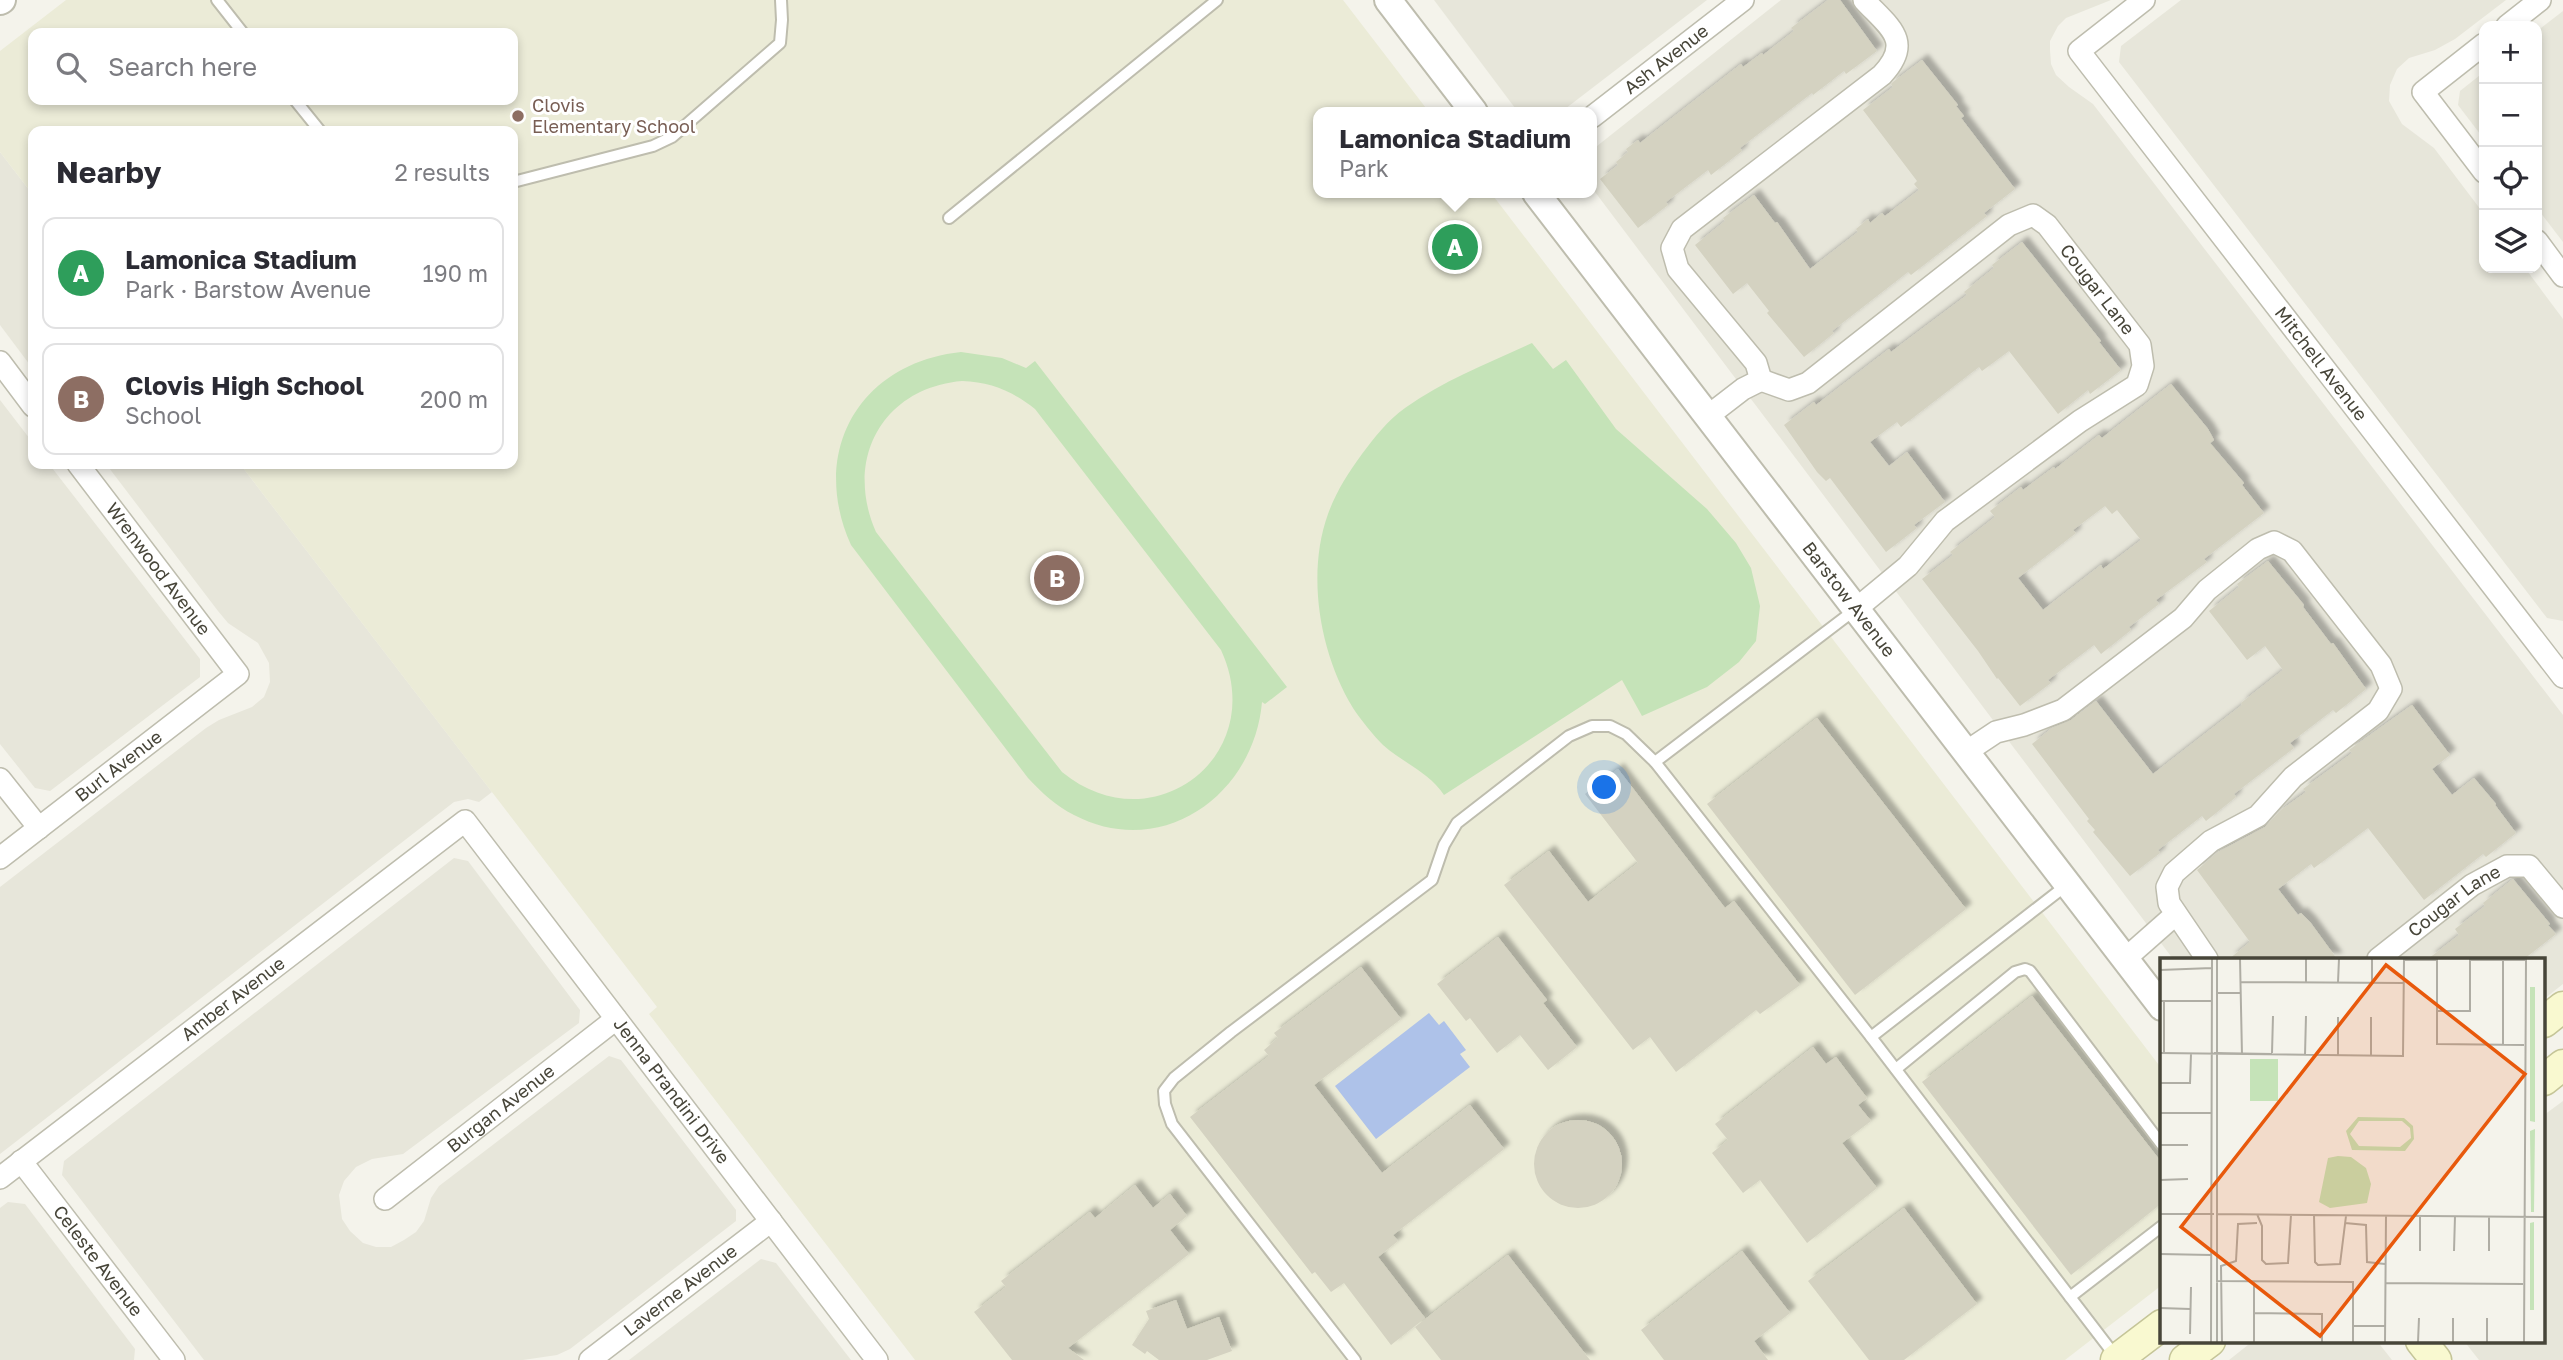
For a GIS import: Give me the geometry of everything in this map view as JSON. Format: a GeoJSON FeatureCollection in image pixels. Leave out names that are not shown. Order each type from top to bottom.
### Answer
{"type":"FeatureCollection","features":[{"type":"Feature","properties":{"kind":"main road"},"geometry":{"type":"LineString","coordinates":[[2546,1021],[2563,1007]]}},
{"type":"Feature","properties":{"kind":"main road"},"geometry":{"type":"LineString","coordinates":[[2546,1078],[2563,1065]]}},
{"type":"Feature","properties":{"kind":"main road"},"geometry":{"type":"LineString","coordinates":[[2117,1359],[2160,1327]]}},
{"type":"Feature","properties":{"kind":"main road"},"geometry":{"type":"LineString","coordinates":[[2185,1360],[2209,1342]]}},
{"type":"Feature","properties":{"kind":"main road"},"geometry":{"type":"LineString","coordinates":[[2422,1342],[2436,1360]]}},
{"type":"Feature","properties":{"kind":"street"},"geometry":{"type":"LineString","coordinates":[[1388,0],[1470,107]]}},
{"type":"Feature","properties":{"kind":"street","name":"Ash Avenue"},"geometry":{"type":"LineString","coordinates":[[1597,112],[1743,0]]}},
{"type":"Feature","properties":{"kind":"street"},"geometry":{"type":"LineString","coordinates":[[1708,416],[1743,389],[1761,380],[1756,363],[1678,269],[1672,248],[1682,229],[1882,75],[1893,63],[1898,50],[1895,35],[1864,0]]}},
{"type":"Feature","properties":{"kind":"street","name":"Mitchell Avenue"},"geometry":{"type":"LineString","coordinates":[[2144,0],[2079,51],[2556,653],[2563,677]]}},
{"type":"Feature","properties":{"kind":"street"},"geometry":{"type":"LineString","coordinates":[[2513,21],[2540,0]]}},
{"type":"Feature","properties":{"kind":"street"},"geometry":{"type":"LineString","coordinates":[[2479,48],[2423,92],[2479,165]]}},
{"type":"Feature","properties":{"kind":"street","name":"Barstow Avenue"},"geometry":{"type":"LineString","coordinates":[[1540,198],[2160,1004]]}},
{"type":"Feature","properties":{"kind":"street","name":"Cougar Lane"},"geometry":{"type":"LineString","coordinates":[[1761,380],[1789,390],[1808,383],[2010,225],[2034,215],[2047,225],[2140,345],[2143,366],[2137,385],[2080,421],[1945,521],[1909,566],[1856,609]]}},
{"type":"Feature","properties":{"kind":"street"},"geometry":{"type":"LineString","coordinates":[[2542,248],[2563,276]]}},
{"type":"Feature","properties":{"kind":"street"},"geometry":{"type":"LineString","coordinates":[[0,362],[28,399]]}},
{"type":"Feature","properties":{"kind":"street","name":"Wrenwood Avenue"},"geometry":{"type":"LineString","coordinates":[[82,469],[238,674]]}},
{"type":"Feature","properties":{"kind":"street"},"geometry":{"type":"LineString","coordinates":[[1966,752],[1996,732],[2063,710],[2183,618],[2207,590],[2258,549],[2274,541],[2292,551],[2381,665],[2390,689],[2378,711],[2293,777],[2258,816],[2211,841],[2174,873],[2167,887],[2169,903],[2206,958]]}},
{"type":"Feature","properties":{"kind":"street","name":"Burl Avenue"},"geometry":{"type":"LineString","coordinates":[[0,858],[238,674]]}},
{"type":"Feature","properties":{"kind":"street"},"geometry":{"type":"LineString","coordinates":[[0,779],[39,828]]}},
{"type":"Feature","properties":{"kind":"street","name":"Jenna Prandini Drive"},"geometry":{"type":"LineString","coordinates":[[466,821],[877,1360]]}},
{"type":"Feature","properties":{"kind":"street","name":"Amber Avenue"},"geometry":{"type":"LineString","coordinates":[[0,1178],[466,821]]}},
{"type":"Feature","properties":{"kind":"street","name":"Cougar Lane"},"geometry":{"type":"LineString","coordinates":[[2379,958],[2472,885],[2507,866],[2529,866],[2563,907]]}},
{"type":"Feature","properties":{"kind":"street"},"geometry":{"type":"LineString","coordinates":[[2125,959],[2176,914]]}},
{"type":"Feature","properties":{"kind":"street","name":"Burgan Avenue"},"geometry":{"type":"LineString","coordinates":[[385,1199],[616,1019]]}},
{"type":"Feature","properties":{"kind":"street","name":"Celeste Avenue"},"geometry":{"type":"LineString","coordinates":[[22,1161],[173,1359]]}},
{"type":"Feature","properties":{"kind":"street","name":"Laverne Avenue"},"geometry":{"type":"LineString","coordinates":[[590,1360],[771,1221]]}},
{"type":"Feature","properties":{"kind":"lane"},"geometry":{"type":"LineString","coordinates":[[518,181],[653,146],[672,137],[780,43],[781,0]]}},
{"type":"Feature","properties":{"kind":"lane"},"geometry":{"type":"LineString","coordinates":[[949,218],[1217,0]]}},
{"type":"Feature","properties":{"kind":"lane"},"geometry":{"type":"LineString","coordinates":[[222,2],[240,28]]}},
{"type":"Feature","properties":{"kind":"lane"},"geometry":{"type":"LineString","coordinates":[[299,105],[316,126]]}},
{"type":"Feature","properties":{"kind":"lane"},"geometry":{"type":"LineString","coordinates":[[1655,762],[1856,609]]}},
{"type":"Feature","properties":{"kind":"lane"},"geometry":{"type":"LineString","coordinates":[[1355,1360],[1172,1124],[1164,1091],[1174,1079],[1231,1032],[1432,880],[1444,845],[1457,823],[1569,736],[1592,726],[1610,726],[1626,734],[1655,762],[1896,1069],[2117,1359]]}},
{"type":"Feature","properties":{"kind":"lane"},"geometry":{"type":"LineString","coordinates":[[1871,1037],[2068,884]]}},
{"type":"Feature","properties":{"kind":"lane"},"geometry":{"type":"LineString","coordinates":[[1896,1069],[2015,972],[2025,969],[2030,971],[2160,1142]]}},
{"type":"Feature","properties":{"kind":"lane"},"geometry":{"type":"LineString","coordinates":[[2070,1297],[2160,1228]]}},
{"type":"Feature","properties":{"kind":"shaded area"},"geometry":{"type":"Polygon","coordinates":[[[66,0],[1343,0],[1425,107],[1313,107],[1313,198],[1495,198],[2160,1066],[2160,1287],[2065,1360],[915,1360],[649,1014],[657,1007],[244,469],[518,469],[518,126],[28,126],[28,188],[0,152],[0,51],[28,29],[28,105],[518,105],[518,28],[30,28],[66,0]]]}},
{"type":"Feature","properties":{"kind":"shaded area"},"geometry":{"type":"Polygon","coordinates":[[[1434,0],[1707,0],[1568,107],[1514,107],[1434,0]]]}},
{"type":"Feature","properties":{"kind":"shaded area"},"geometry":{"type":"Polygon","coordinates":[[[1781,0],[2111,0],[2066,18],[2058,26],[2050,41],[2051,64],[2056,75],[2093,104],[2563,715],[2563,984],[2546,997],[2546,958],[2172,958],[1597,195],[1597,146],[1781,0]]]}},
{"type":"Feature","properties":{"kind":"shaded area"},"geometry":{"type":"Polygon","coordinates":[[[2181,0],[2506,0],[2455,39],[2435,50],[2409,58],[2397,69],[2390,85],[2389,101],[2402,124],[2434,148],[2479,207],[2479,273],[2529,273],[2563,319],[2563,621],[2547,618],[2119,62],[2121,46],[2181,0]]]}},
{"type":"Feature","properties":{"kind":"shaded area"},"geometry":{"type":"Polygon","coordinates":[[[2563,11],[2563,242],[2542,215],[2542,27],[2563,11]]]}},
{"type":"Feature","properties":{"kind":"shaded area"},"geometry":{"type":"Polygon","coordinates":[[[2479,76],[2479,132],[2458,105],[2460,91],[2479,76]]]}},
{"type":"Feature","properties":{"kind":"shaded area"},"geometry":{"type":"Polygon","coordinates":[[[0,152],[28,188],[28,362],[0,325],[0,152]]]}},
{"type":"Feature","properties":{"kind":"shaded area"},"geometry":{"type":"Polygon","coordinates":[[[0,400],[28,436],[28,469],[53,469],[200,659],[200,677],[50,791],[35,788],[0,744],[0,400]]]}},
{"type":"Feature","properties":{"kind":"shaded area"},"geometry":{"type":"Polygon","coordinates":[[[110,469],[244,469],[492,792],[479,802],[468,799],[454,802],[0,1154],[0,887],[206,728],[252,707],[264,697],[270,682],[269,663],[258,643],[228,623],[110,469]]]}},
{"type":"Feature","properties":{"kind":"shaded area"},"geometry":{"type":"Polygon","coordinates":[[[454,858],[468,861],[580,1010],[579,1023],[403,1154],[372,1159],[356,1167],[344,1181],[339,1195],[342,1219],[350,1231],[363,1243],[376,1247],[391,1247],[416,1232],[424,1221],[431,1198],[439,1186],[609,1056],[621,1060],[736,1210],[736,1221],[570,1349],[557,1355],[523,1360],[204,1360],[62,1175],[64,1161],[454,858]]]}},
{"type":"Feature","properties":{"kind":"shaded area"},"geometry":{"type":"Polygon","coordinates":[[[2563,1101],[2563,1360],[2479,1360],[2465,1342],[2546,1342],[2546,1114],[2563,1101]]]}},
{"type":"Feature","properties":{"kind":"shaded area"},"geometry":{"type":"Polygon","coordinates":[[[8,1202],[25,1204],[135,1349],[134,1360],[0,1360],[0,1208],[8,1202]]]}},
{"type":"Feature","properties":{"kind":"shaded area"},"geometry":{"type":"Polygon","coordinates":[[[761,1259],[776,1263],[851,1360],[629,1360],[761,1259]]]}},
{"type":"Feature","properties":{"kind":"shaded area"},"geometry":{"type":"Polygon","coordinates":[[[2252,1342],[2378,1342],[2392,1360],[2229,1360],[2252,1342]]]}},
{"type":"Feature","properties":{"kind":"green space"},"geometry":{"type":"Polygon","coordinates":[[[1532,343],[1553,369],[1566,360],[1616,429],[1707,509],[1736,543],[1751,568],[1760,606],[1756,641],[1739,662],[1707,687],[1642,716],[1622,680],[1444,795],[1431,780],[1379,741],[1356,713],[1342,687],[1332,663],[1320,614],[1318,562],[1321,538],[1335,498],[1352,468],[1393,418],[1435,389],[1532,343]]]}},
{"type":"Feature","properties":{"kind":"green space"},"geometry":{"type":"Polygon","coordinates":[[[961,352],[1002,358],[1026,368],[1035,361],[1287,687],[1265,704],[1262,702],[1255,735],[1242,765],[1222,791],[1198,811],[1170,824],[1139,830],[1107,827],[1074,815],[1055,803],[1028,778],[851,545],[839,510],[836,477],[840,446],[852,418],[870,393],[895,374],[925,360],[961,352]],[[962,381],[934,387],[910,397],[891,413],[877,432],[868,454],[865,479],[867,505],[876,532],[1062,772],[1097,792],[1132,799],[1165,794],[1194,778],[1216,755],[1229,724],[1232,689],[1221,650],[1035,409],[1001,389],[962,381]]]}},
{"type":"Feature","properties":{"kind":"water"},"geometry":{"type":"Polygon","coordinates":[[[1429,1013],[1439,1025],[1444,1021],[1466,1050],[1460,1054],[1470,1067],[1376,1139],[1335,1086],[1429,1013]]]}},
{"type":"Feature","properties":{"kind":"building"},"geometry":{"type":"Polygon","coordinates":[[[1828,0],[1840,0],[1877,51],[1846,74],[1844,71],[1813,95],[1812,93],[1740,148],[1742,151],[1711,175],[1708,170],[1666,202],[1668,205],[1638,228],[1600,179],[1618,165],[1616,162],[1628,152],[1626,149],[1638,140],[1640,143],[1741,64],[1743,67],[1762,53],[1763,55],[1794,31],[1791,28],[1828,0]]]}},
{"type":"Feature","properties":{"kind":"building"},"geometry":{"type":"Polygon","coordinates":[[[1922,60],[1958,105],[1956,106],[1964,116],[1961,118],[2015,189],[1984,213],[1987,216],[1911,275],[1908,272],[1832,331],[1834,333],[1804,357],[1767,313],[1769,311],[1747,283],[1733,294],[1695,245],[1725,221],[1723,218],[1754,195],[1810,269],[1858,232],[1856,229],[1868,219],[1870,223],[1882,213],[1885,216],[1919,190],[1914,184],[1917,181],[1863,110],[1922,60]]]}},
{"type":"Feature","properties":{"kind":"building"},"geometry":{"type":"Polygon","coordinates":[[[2022,242],[2121,370],[2090,394],[2088,390],[2058,414],[2009,351],[1982,371],[1979,367],[1901,427],[1897,422],[1870,442],[1889,466],[1907,452],[1945,502],[1914,525],[1917,528],[1886,552],[1830,478],[1826,481],[1817,472],[1784,425],[1814,402],[1816,405],[1889,349],[1891,352],[1967,295],[1964,292],[1994,268],[1992,265],[2022,242]]]}},
{"type":"Feature","properties":{"kind":"building"},"geometry":{"type":"Polygon","coordinates":[[[2171,384],[2208,429],[2214,440],[2210,443],[2244,483],[2242,485],[2264,513],[2204,559],[2207,562],[2156,600],[2159,604],[2129,627],[2131,630],[2101,654],[2094,645],[2048,680],[2051,683],[2020,706],[1922,579],[1953,555],[1950,552],[1995,517],[1990,511],[2021,487],[2023,490],[2054,467],[2055,469],[2099,435],[2102,438],[2171,384]],[[2105,506],[2073,530],[2076,533],[2018,578],[2043,610],[2101,565],[2103,569],[2141,540],[2117,510],[2112,514],[2105,506]]]}},
{"type":"Feature","properties":{"kind":"building"},"geometry":{"type":"Polygon","coordinates":[[[2268,561],[2366,689],[2336,713],[2333,710],[2290,743],[2294,748],[2234,794],[2236,797],[2206,821],[2202,816],[2130,876],[2093,832],[2095,830],[2087,821],[2089,819],[2032,744],[2052,728],[2071,720],[2096,701],[2153,774],[2242,705],[2241,703],[2283,670],[2265,646],[2247,660],[2209,611],[2239,587],[2237,584],[2268,561]]]}},
{"type":"Feature","properties":{"kind":"building"},"geometry":{"type":"Polygon","coordinates":[[[2412,705],[2450,755],[2432,769],[2452,795],[2474,778],[2516,833],[2486,857],[2483,854],[2424,900],[2368,828],[2314,868],[2311,864],[2278,889],[2298,915],[2301,913],[2310,922],[2336,958],[2230,958],[2250,942],[2197,870],[2218,852],[2265,827],[2281,810],[2306,792],[2303,789],[2352,753],[2349,750],[2412,705]]]}},
{"type":"Feature","properties":{"kind":"building"},"geometry":{"type":"Polygon","coordinates":[[[1817,718],[1966,909],[1855,995],[1707,804],[1817,718]]]}},
{"type":"Feature","properties":{"kind":"building"},"geometry":{"type":"Polygon","coordinates":[[[1618,769],[1725,908],[1734,901],[1800,985],[1760,1014],[1756,1010],[1676,1072],[1650,1037],[1633,1050],[1504,885],[1549,851],[1588,902],[1638,863],[1585,794],[1618,769]]]}},
{"type":"Feature","properties":{"kind":"building"},"geometry":{"type":"Polygon","coordinates":[[[2513,879],[2556,934],[2525,958],[2429,958],[2459,935],[2455,929],[2485,906],[2483,903],[2513,879]]]}},
{"type":"Feature","properties":{"kind":"building"},"geometry":{"type":"Polygon","coordinates":[[[1498,937],[1547,1000],[1543,1003],[1577,1047],[1548,1070],[1520,1035],[1497,1053],[1470,1018],[1466,1021],[1437,984],[1498,937]]]}},
{"type":"Feature","properties":{"kind":"building"},"geometry":{"type":"Polygon","coordinates":[[[1361,967],[1401,1019],[1314,1085],[1382,1173],[1470,1105],[1504,1149],[1393,1235],[1398,1241],[1378,1257],[1425,1318],[1391,1345],[1344,1283],[1331,1292],[1315,1272],[1312,1274],[1190,1117],[1269,1056],[1264,1050],[1278,1038],[1274,1033],[1361,967]]]}},
{"type":"Feature","properties":{"kind":"building"},"geometry":{"type":"Polygon","coordinates":[[[2032,996],[2160,1160],[2160,1205],[2071,1275],[1922,1082],[2032,996]]]}},
{"type":"Feature","properties":{"kind":"building"},"geometry":{"type":"Polygon","coordinates":[[[1813,1047],[1826,1064],[1836,1057],[1867,1098],[1858,1105],[1871,1121],[1842,1143],[1877,1188],[1807,1243],[1760,1180],[1743,1193],[1712,1153],[1728,1140],[1715,1124],[1813,1047]]]}},
{"type":"Feature","properties":{"kind":"building"},"geometry":{"type":"Polygon","coordinates":[[[1578,1120],[1603,1127],[1615,1139],[1622,1164],[1615,1189],[1603,1201],[1578,1208],[1553,1201],[1541,1189],[1534,1164],[1541,1139],[1553,1127],[1578,1120]]]}},
{"type":"Feature","properties":{"kind":"building"},"geometry":{"type":"Polygon","coordinates":[[[1135,1185],[1153,1208],[1170,1194],[1187,1216],[1170,1230],[1189,1254],[1068,1348],[1084,1360],[1012,1360],[974,1312],[1006,1287],[1001,1281],[1090,1212],[1095,1218],[1135,1185]]]}},
{"type":"Feature","properties":{"kind":"building"},"geometry":{"type":"Polygon","coordinates":[[[1904,1208],[1977,1304],[1904,1360],[1869,1360],[1808,1281],[1904,1208]]]}},
{"type":"Feature","properties":{"kind":"building"},"geometry":{"type":"Polygon","coordinates":[[[1742,1251],[1790,1313],[1754,1341],[1768,1360],[1664,1360],[1641,1330],[1742,1251]]]}},
{"type":"Feature","properties":{"kind":"building"},"geometry":{"type":"Polygon","coordinates":[[[1508,1255],[1590,1360],[1441,1360],[1415,1327],[1508,1255]]]}},
{"type":"Feature","properties":{"kind":"building"},"geometry":{"type":"Polygon","coordinates":[[[1176,1300],[1187,1329],[1219,1317],[1232,1351],[1207,1360],[1159,1360],[1132,1345],[1149,1319],[1146,1311],[1176,1300]]]}},
{"type":"Feature","properties":{"kind":"place","name":"Clovis Elementary School"},"geometry":{"type":"Point","coordinates":[518,116]}},
{"type":"Feature","properties":{"kind":"place","name":"Lamonica Stadium"},"geometry":{"type":"Point","coordinates":[1455,247]}},
{"type":"Feature","properties":{"kind":"place","name":"Clovis High School"},"geometry":{"type":"Point","coordinates":[1057,578]}}]}
